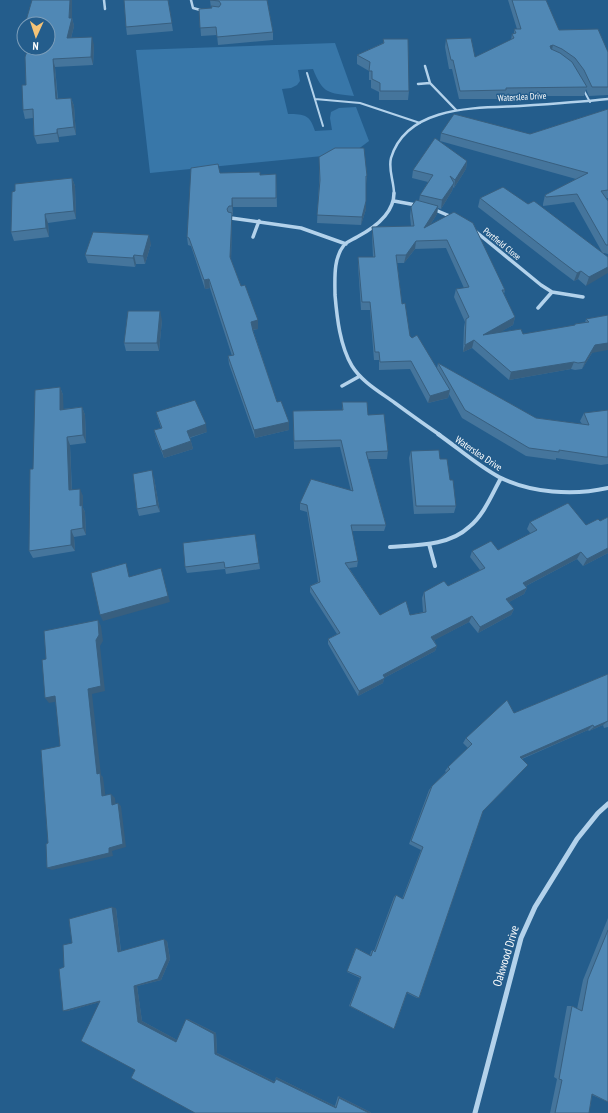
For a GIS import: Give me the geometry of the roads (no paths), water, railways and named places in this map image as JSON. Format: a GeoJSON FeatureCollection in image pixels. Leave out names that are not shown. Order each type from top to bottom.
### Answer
{"type":"FeatureCollection","features":[{"type":"Feature","properties":{"kind":"street"},"geometry":{"type":"LineString","coordinates":[[104,0],[105,9]]}},
{"type":"Feature","properties":{"kind":"street"},"geometry":{"type":"LineString","coordinates":[[191,0],[192,8],[206,11]]}},
{"type":"Feature","properties":{"kind":"street"},"geometry":{"type":"LineString","coordinates":[[425,66],[430,82],[456,110]]}},
{"type":"Feature","properties":{"kind":"street"},"geometry":{"type":"LineString","coordinates":[[418,84],[430,82]]}},
{"type":"Feature","properties":{"kind":"street","name":"Waterslea Drive"},"geometry":{"type":"LineString","coordinates":[[608,100],[456,110],[420,123],[401,142],[391,159],[390,168],[394,185],[394,201],[377,224],[346,244],[339,253],[335,274],[340,332],[343,346],[349,361],[360,376],[482,466],[501,478],[528,486],[557,492],[584,492],[608,488]]}},
{"type":"Feature","properties":{"kind":"street"},"geometry":{"type":"LineString","coordinates":[[394,201],[420,206]]}},
{"type":"Feature","properties":{"kind":"street"},"geometry":{"type":"LineString","coordinates":[[427,207],[458,220]]}},
{"type":"Feature","properties":{"kind":"street"},"geometry":{"type":"LineString","coordinates":[[231,218],[301,228],[346,244]]}},
{"type":"Feature","properties":{"kind":"street"},"geometry":{"type":"LineString","coordinates":[[253,237],[259,221]]}},
{"type":"Feature","properties":{"kind":"street","name":"Portfield Close"},"geometry":{"type":"LineString","coordinates":[[469,227],[552,292],[583,297]]}},
{"type":"Feature","properties":{"kind":"street"},"geometry":{"type":"LineString","coordinates":[[538,308],[552,292]]}},
{"type":"Feature","properties":{"kind":"street"},"geometry":{"type":"LineString","coordinates":[[342,386],[360,376]]}},
{"type":"Feature","properties":{"kind":"street"},"geometry":{"type":"LineString","coordinates":[[390,547],[429,544],[454,536],[468,528],[478,516],[501,478]]}},
{"type":"Feature","properties":{"kind":"street"},"geometry":{"type":"LineString","coordinates":[[429,544],[435,566]]}},
{"type":"Feature","properties":{"kind":"street","name":"Oakwood Drive"},"geometry":{"type":"LineString","coordinates":[[475,1113],[520,938],[535,906],[577,839],[598,813],[608,804]]}},
{"type":"Feature","properties":{"kind":"lane"},"geometry":{"type":"LineString","coordinates":[[307,73],[323,126]]}},
{"type":"Feature","properties":{"kind":"lane"},"geometry":{"type":"LineString","coordinates":[[582,88],[590,102]]}},
{"type":"Feature","properties":{"kind":"lane"},"geometry":{"type":"LineString","coordinates":[[315,99],[360,103],[420,123]]}}]}
